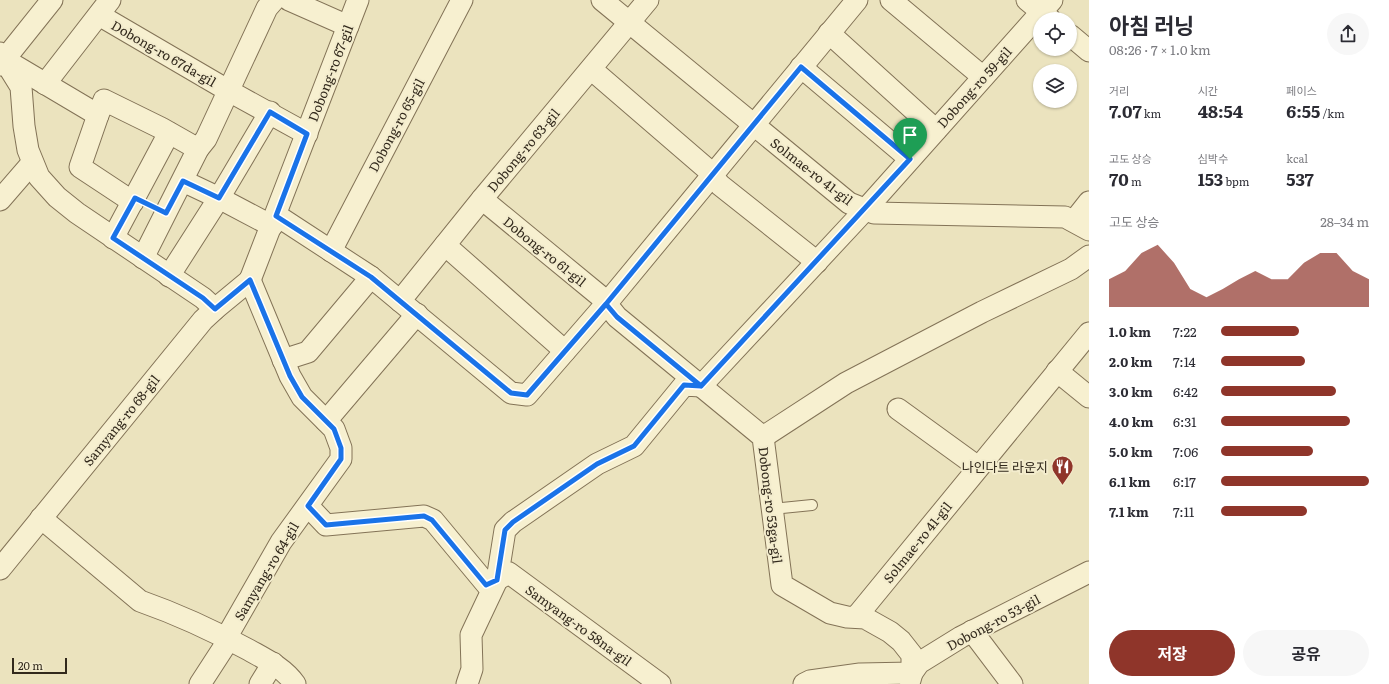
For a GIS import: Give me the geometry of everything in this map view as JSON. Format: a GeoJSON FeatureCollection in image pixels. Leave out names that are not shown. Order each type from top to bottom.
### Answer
{"type":"FeatureCollection","features":[{"type":"Feature","properties":{"kind":"street"},"geometry":{"type":"LineString","coordinates":[[2,59],[52,0]]}},
{"type":"Feature","properties":{"kind":"street"},"geometry":{"type":"LineString","coordinates":[[229,90],[267,8],[274,0]]}},
{"type":"Feature","properties":{"kind":"street"},"geometry":{"type":"LineString","coordinates":[[289,0],[348,26]]}},
{"type":"Feature","properties":{"kind":"street","name":"Dobong-ro 67-gil"},"geometry":{"type":"LineString","coordinates":[[250,280],[358,0]]}},
{"type":"Feature","properties":{"kind":"street","name":"Dobong-ro 65-gil"},"geometry":{"type":"LineString","coordinates":[[331,251],[462,0]]}},
{"type":"Feature","properties":{"kind":"street","name":"Solmae-ro 41-gil"},"geometry":{"type":"LineString","coordinates":[[602,0],[848,203],[874,213],[1065,217],[1081,226]]}},
{"type":"Feature","properties":{"kind":"street","name":"Dobong-ro 63-gil"},"geometry":{"type":"LineString","coordinates":[[400,301],[482,199],[648,0]]}},
{"type":"Feature","properties":{"kind":"street"},"geometry":{"type":"LineString","coordinates":[[183,181],[274,221],[331,251],[371,277],[511,393],[527,395],[606,304],[857,0]]}},
{"type":"Feature","properties":{"kind":"street"},"geometry":{"type":"LineString","coordinates":[[891,0],[983,77]]}},
{"type":"Feature","properties":{"kind":"street"},"geometry":{"type":"LineString","coordinates":[[45,84],[105,7]]}},
{"type":"Feature","properties":{"kind":"street","name":"Dobong-ro 67da-gil"},"geometry":{"type":"LineString","coordinates":[[105,7],[229,90],[307,134]]}},
{"type":"Feature","properties":{"kind":"street","name":"Dobong-ro 59-gil"},"geometry":{"type":"LineString","coordinates":[[701,386],[865,210],[1043,8]]}},
{"type":"Feature","properties":{"kind":"street"},"geometry":{"type":"LineString","coordinates":[[829,33],[936,130]]}},
{"type":"Feature","properties":{"kind":"street"},"geometry":{"type":"LineString","coordinates":[[1077,41],[1089,51]]}},
{"type":"Feature","properties":{"kind":"street"},"geometry":{"type":"LineString","coordinates":[[2,59],[98,115]]}},
{"type":"Feature","properties":{"kind":"street"},"geometry":{"type":"LineString","coordinates":[[2,59],[21,87],[24,126],[28,150],[32,163],[39,177],[57,198],[113,238],[203,298],[215,309]]}},
{"type":"Feature","properties":{"kind":"street"},"geometry":{"type":"LineString","coordinates":[[801,67],[910,159]]}},
{"type":"Feature","properties":{"kind":"street"},"geometry":{"type":"LineString","coordinates":[[591,69],[707,169],[720,185],[817,262]]}},
{"type":"Feature","properties":{"kind":"street","name":"Dobong-ro 67da-gil"},"geometry":{"type":"LineString","coordinates":[[143,258],[198,149],[206,139],[229,90]]}},
{"type":"Feature","properties":{"kind":"street"},"geometry":{"type":"LineString","coordinates":[[166,213],[134,200],[80,167],[104,100],[198,149]]}},
{"type":"Feature","properties":{"kind":"street"},"geometry":{"type":"LineString","coordinates":[[169,276],[219,198],[270,112]]}},
{"type":"Feature","properties":{"kind":"street"},"geometry":{"type":"LineString","coordinates":[[113,238],[169,133]]}},
{"type":"Feature","properties":{"kind":"street"},"geometry":{"type":"LineString","coordinates":[[0,200],[32,163]]}},
{"type":"Feature","properties":{"kind":"street","name":"Dobong-ro 61-gil"},"geometry":{"type":"LineString","coordinates":[[482,199],[600,296],[606,304]]}},
{"type":"Feature","properties":{"kind":"street"},"geometry":{"type":"LineString","coordinates":[[1081,226],[1089,202]]}},
{"type":"Feature","properties":{"kind":"street"},"geometry":{"type":"LineString","coordinates":[[445,245],[565,351]]}},
{"type":"Feature","properties":{"kind":"street"},"geometry":{"type":"LineString","coordinates":[[762,437],[846,383],[982,312],[1071,269],[1089,256]]}},
{"type":"Feature","properties":{"kind":"street"},"geometry":{"type":"LineString","coordinates":[[283,360],[308,352],[371,277]]}},
{"type":"Feature","properties":{"kind":"street","name":"Samyang-ro 68-gil"},"geometry":{"type":"LineString","coordinates":[[0,569],[203,320],[250,280]]}},
{"type":"Feature","properties":{"kind":"street","name":"Samyang-ro 64-gil"},"geometry":{"type":"LineString","coordinates":[[200,684],[224,647],[230,631],[281,542],[341,459],[341,448],[334,429],[302,397],[283,360],[250,280]]}},
{"type":"Feature","properties":{"kind":"street","name":"Dobong-ro 53ga-gil"},"geometry":{"type":"LineString","coordinates":[[606,304],[617,317],[762,437],[782,585],[830,613],[865,618],[901,641],[912,654],[910,679]]}},
{"type":"Feature","properties":{"kind":"street"},"geometry":{"type":"LineString","coordinates":[[326,421],[417,314]]}},
{"type":"Feature","properties":{"kind":"street","name":"Solmae-ro 41-gil"},"geometry":{"type":"LineString","coordinates":[[856,617],[1089,333]]}},
{"type":"Feature","properties":{"kind":"street"},"geometry":{"type":"LineString","coordinates":[[1057,371],[1089,397]]}},
{"type":"Feature","properties":{"kind":"street"},"geometry":{"type":"LineString","coordinates":[[468,684],[472,669],[471,635],[497,580],[505,530],[513,522],[597,464],[634,446],[684,385],[701,386]]}},
{"type":"Feature","properties":{"kind":"street"},"geometry":{"type":"LineString","coordinates":[[898,409],[978,467]]}},
{"type":"Feature","properties":{"kind":"street","name":"Samyang-ro 64-gil"},"geometry":{"type":"LineString","coordinates":[[308,506],[326,525],[424,516],[432,520],[486,585],[497,580]]}},
{"type":"Feature","properties":{"kind":"street"},"geometry":{"type":"LineString","coordinates":[[41,518],[140,601],[227,638],[273,663],[295,684]]}},
{"type":"Feature","properties":{"kind":"street","name":"Dobong-ro 53-gil"},"geometry":{"type":"LineString","coordinates":[[910,679],[919,663],[972,631],[1089,572]]}},
{"type":"Feature","properties":{"kind":"street","name":"Samyang-ro 58na-gil"},"geometry":{"type":"LineString","coordinates":[[497,580],[509,573],[660,684]]}},
{"type":"Feature","properties":{"kind":"street"},"geometry":{"type":"LineString","coordinates":[[972,631],[1012,684]]}},
{"type":"Feature","properties":{"kind":"street"},"geometry":{"type":"LineString","coordinates":[[260,684],[273,663]]}},
{"type":"Feature","properties":{"kind":"street"},"geometry":{"type":"LineString","coordinates":[[804,684],[810,681],[860,674],[910,679]]}},
{"type":"Feature","properties":{"kind":"lane"},"geometry":{"type":"LineString","coordinates":[[772,509],[812,505]]}},
{"type":"Feature","properties":{"kind":"place","name":"나인다트 라운지"},"geometry":{"type":"Point","coordinates":[1063,486]}},
{"type":"Feature","properties":{"kind":"route"},"geometry":{"type":"LineString","coordinates":[[910,159],[801,67],[606,304],[617,317],[659,352],[701,386],[684,385],[634,446],[597,464],[513,522],[505,530],[497,580],[486,585],[432,520],[424,516],[326,525],[308,506],[341,459],[341,448],[334,429],[302,397],[290,376],[250,280],[215,309],[203,298],[113,238],[135,198],[166,213],[183,181],[219,198],[270,112],[307,134],[276,216],[371,277],[511,393],[527,395],[606,304],[617,317],[701,386],[865,210],[910,159]]}}]}
